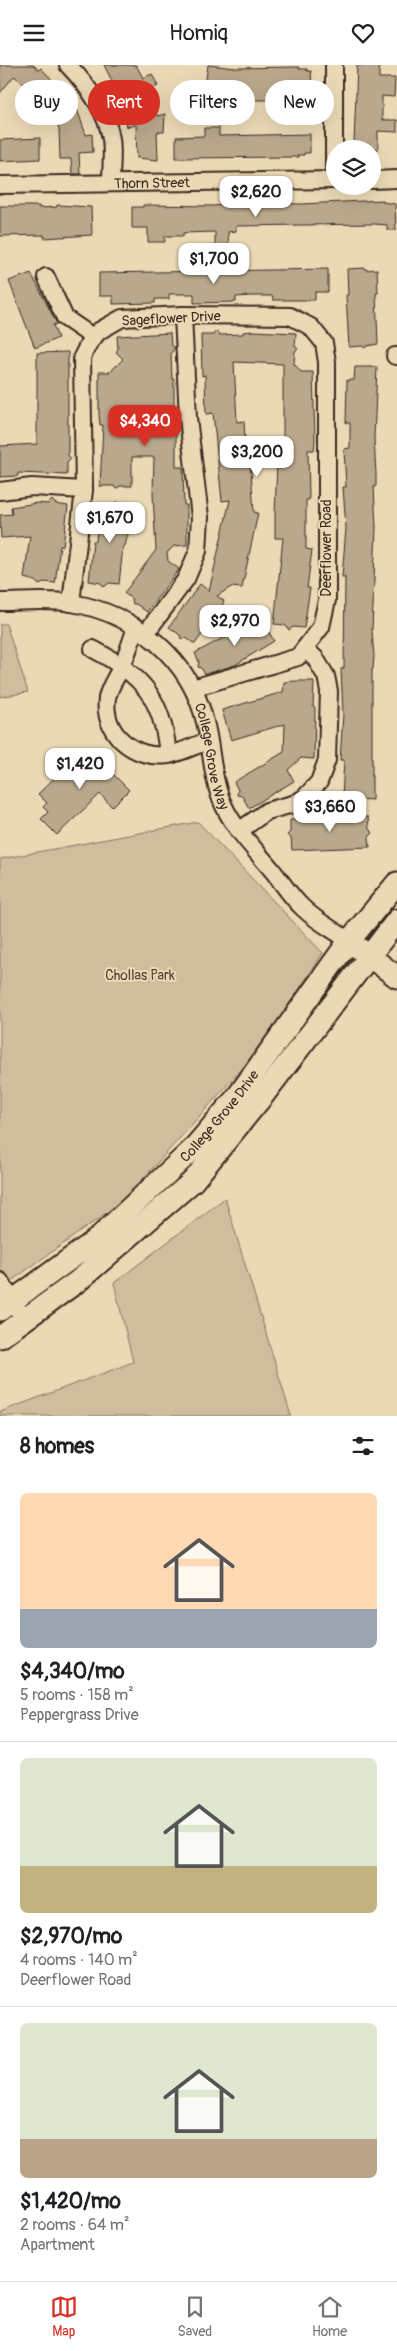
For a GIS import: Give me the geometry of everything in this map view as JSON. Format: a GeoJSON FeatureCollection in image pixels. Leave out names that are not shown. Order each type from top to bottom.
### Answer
{"type":"FeatureCollection","features":[{"type":"Feature","properties":{"kind":"main road","name":"College Grove Drive"},"geometry":{"type":"LineString","coordinates":[[6,1306],[96,1241],[192,1150],[237,1097],[349,941],[397,883]]}},
{"type":"Feature","properties":{"kind":"main road","name":"College Grove Drive"},"geometry":{"type":"LineString","coordinates":[[0,1337],[78,1281],[193,1181],[265,1093],[397,920]]}},
{"type":"Feature","properties":{"kind":"main road","name":"College Grove Way"},"geometry":{"type":"LineString","coordinates":[[349,941],[397,977]]}},
{"type":"Feature","properties":{"kind":"street"},"geometry":{"type":"LineString","coordinates":[[68,65],[90,91],[101,111],[111,137],[111,182]]}},
{"type":"Feature","properties":{"kind":"street"},"geometry":{"type":"LineString","coordinates":[[334,65],[334,140]]}},
{"type":"Feature","properties":{"kind":"street"},"geometry":{"type":"LineString","coordinates":[[381,179],[397,179]]}},
{"type":"Feature","properties":{"kind":"street","name":"Thorn Street"},"geometry":{"type":"LineString","coordinates":[[0,185],[326,180]]}},
{"type":"Feature","properties":{"kind":"street"},"geometry":{"type":"LineString","coordinates":[[46,277],[65,318],[93,337]]}},
{"type":"Feature","properties":{"kind":"street"},"geometry":{"type":"LineString","coordinates":[[184,315],[188,419],[200,517],[198,551],[186,579],[141,630],[123,665],[110,685],[107,714],[112,731],[123,743],[137,751],[154,755],[168,755],[208,741]]}},
{"type":"Feature","properties":{"kind":"street","name":"Sageflower Drive"},"geometry":{"type":"LineString","coordinates":[[71,603],[84,490],[82,357],[93,337],[106,325],[122,318],[184,315],[290,316],[311,327]]}},
{"type":"Feature","properties":{"kind":"street","name":"Deerflower Road"},"geometry":{"type":"LineString","coordinates":[[193,688],[298,657],[321,627],[327,600],[326,353],[324,343],[311,327]]}},
{"type":"Feature","properties":{"kind":"street"},"geometry":{"type":"LineString","coordinates":[[0,491],[32,487],[84,490]]}},
{"type":"Feature","properties":{"kind":"street","name":"College Grove Way"},"geometry":{"type":"LineString","coordinates":[[0,602],[71,603],[110,613],[141,630],[175,661],[193,688],[205,721],[212,766],[221,800],[239,831],[303,908],[349,941]]}},
{"type":"Feature","properties":{"kind":"street"},"geometry":{"type":"LineString","coordinates":[[93,649],[123,665],[145,686],[158,709],[166,733],[168,755]]}},
{"type":"Feature","properties":{"kind":"street"},"geometry":{"type":"LineString","coordinates":[[239,831],[267,811],[293,804],[304,798],[320,782],[327,760],[329,691],[326,676],[314,658],[305,649]]}},
{"type":"Feature","properties":{"kind":"street"},"geometry":{"type":"LineString","coordinates":[[0,1281],[6,1306],[25,1320]]}},
{"type":"Feature","properties":{"kind":"green space"},"geometry":{"type":"Polygon","coordinates":[[[0,624],[6,624],[28,692],[0,697],[0,624]]]}},
{"type":"Feature","properties":{"kind":"green space","name":"Chollas Park"},"geometry":{"type":"Polygon","coordinates":[[[198,822],[323,953],[260,1049],[123,1201],[0,1289],[0,859],[198,822]]]}},
{"type":"Feature","properties":{"kind":"green space"},"geometry":{"type":"Polygon","coordinates":[[[225,1198],[291,1416],[0,1416],[0,1412],[133,1362],[114,1283],[225,1198]]]}},
{"type":"Feature","properties":{"kind":"building"},"geometry":{"type":"Polygon","coordinates":[[[0,65],[33,65],[39,70],[41,68],[52,80],[19,80],[14,76],[0,93],[0,65]]]}},
{"type":"Feature","properties":{"kind":"building"},"geometry":{"type":"Polygon","coordinates":[[[104,65],[136,65],[143,78],[152,74],[155,80],[112,80],[104,65]]]}},
{"type":"Feature","properties":{"kind":"building"},"geometry":{"type":"Polygon","coordinates":[[[208,65],[236,68],[299,67],[299,69],[311,71],[311,80],[265,80],[265,100],[255,100],[255,80],[206,80],[208,65]]]}},
{"type":"Feature","properties":{"kind":"building"},"geometry":{"type":"Polygon","coordinates":[[[357,65],[379,65],[379,78],[395,78],[394,97],[382,96],[382,120],[397,120],[397,132],[378,131],[378,140],[354,140],[357,65]]]}},
{"type":"Feature","properties":{"kind":"building"},"geometry":{"type":"Polygon","coordinates":[[[78,112],[86,135],[92,134],[93,152],[79,153],[80,174],[72,174],[71,159],[60,159],[58,125],[78,125],[78,112]]]}},
{"type":"Feature","properties":{"kind":"building"},"geometry":{"type":"Polygon","coordinates":[[[165,114],[164,132],[157,132],[158,160],[137,158],[136,125],[160,125],[160,115],[165,114]]]}},
{"type":"Feature","properties":{"kind":"building"},"geometry":{"type":"Polygon","coordinates":[[[204,128],[219,128],[219,136],[310,134],[310,153],[298,155],[298,157],[176,158],[176,137],[204,136],[204,128]]]}},
{"type":"Feature","properties":{"kind":"building"},"geometry":{"type":"Polygon","coordinates":[[[40,138],[40,159],[0,161],[0,140],[40,138]]]}},
{"type":"Feature","properties":{"kind":"building"},"geometry":{"type":"Polygon","coordinates":[[[383,200],[383,202],[395,204],[396,230],[387,230],[387,225],[374,224],[236,226],[236,231],[228,232],[229,250],[215,250],[215,232],[183,233],[183,236],[165,236],[165,242],[148,242],[148,228],[132,228],[132,207],[143,207],[143,205],[213,206],[225,205],[225,203],[252,205],[252,203],[302,204],[383,200]]]}},
{"type":"Feature","properties":{"kind":"building"},"geometry":{"type":"Polygon","coordinates":[[[57,205],[91,207],[92,235],[44,238],[44,235],[0,236],[0,206],[39,206],[39,208],[57,207],[57,205]]]}},
{"type":"Feature","properties":{"kind":"building"},"geometry":{"type":"Polygon","coordinates":[[[365,268],[366,270],[377,269],[378,344],[365,348],[362,346],[349,347],[346,295],[348,295],[347,269],[365,268]]]}},
{"type":"Feature","properties":{"kind":"building"},"geometry":{"type":"Polygon","coordinates":[[[328,269],[328,292],[315,292],[315,300],[273,300],[272,296],[250,296],[236,297],[236,302],[194,303],[194,294],[169,294],[169,299],[155,299],[155,303],[113,304],[113,296],[99,296],[99,273],[328,269]]]}},
{"type":"Feature","properties":{"kind":"building"},"geometry":{"type":"Polygon","coordinates":[[[31,273],[57,324],[53,325],[58,338],[35,348],[9,281],[31,273]]]}},
{"type":"Feature","properties":{"kind":"building"},"geometry":{"type":"Polygon","coordinates":[[[216,331],[220,335],[243,334],[243,332],[253,331],[296,333],[295,346],[298,349],[295,351],[294,364],[301,372],[313,372],[315,440],[314,450],[308,450],[309,500],[306,500],[306,549],[312,550],[307,588],[310,588],[304,628],[293,627],[289,630],[285,625],[274,624],[283,538],[275,538],[275,513],[277,462],[283,461],[283,364],[234,362],[237,422],[244,421],[246,460],[249,460],[251,472],[254,512],[258,513],[242,588],[231,587],[217,596],[224,601],[222,606],[195,644],[186,638],[181,639],[180,635],[169,627],[200,584],[209,591],[230,500],[222,501],[213,413],[206,414],[205,375],[202,376],[201,335],[213,335],[216,331]]]}},
{"type":"Feature","properties":{"kind":"building"},"geometry":{"type":"Polygon","coordinates":[[[170,333],[171,345],[175,348],[171,353],[172,379],[174,379],[174,417],[176,417],[176,467],[183,467],[184,505],[187,505],[187,545],[174,546],[167,553],[168,561],[179,569],[147,612],[133,604],[132,599],[124,593],[156,550],[153,494],[154,457],[132,457],[132,486],[120,486],[116,489],[114,486],[100,486],[103,425],[100,425],[99,415],[99,372],[110,372],[123,359],[116,352],[118,349],[117,336],[170,333]]]}},
{"type":"Feature","properties":{"kind":"building"},"geometry":{"type":"Polygon","coordinates":[[[68,352],[68,455],[71,459],[67,463],[67,475],[18,473],[18,476],[0,477],[0,446],[37,444],[37,353],[68,352]]]}},
{"type":"Feature","properties":{"kind":"building"},"geometry":{"type":"Polygon","coordinates":[[[355,367],[377,367],[374,439],[376,527],[372,631],[374,656],[372,669],[372,800],[342,798],[344,760],[340,760],[343,714],[341,669],[344,668],[345,577],[342,577],[346,528],[343,487],[346,487],[344,449],[350,448],[350,423],[346,423],[347,380],[354,380],[355,367]]]}},
{"type":"Feature","properties":{"kind":"building"},"geometry":{"type":"Polygon","coordinates":[[[52,500],[56,504],[68,506],[63,546],[60,546],[55,583],[43,582],[39,585],[35,581],[24,578],[30,536],[1,538],[0,515],[12,514],[11,507],[37,503],[48,504],[52,500]]]}},
{"type":"Feature","properties":{"kind":"building"},"geometry":{"type":"Polygon","coordinates":[[[117,501],[120,506],[131,507],[128,534],[125,546],[123,546],[119,584],[109,583],[104,587],[101,583],[89,581],[93,541],[96,541],[100,503],[113,505],[117,501]]]}},
{"type":"Feature","properties":{"kind":"building"},"geometry":{"type":"Polygon","coordinates":[[[259,615],[274,641],[235,665],[205,674],[198,667],[199,662],[195,653],[240,629],[238,626],[259,615]]]}},
{"type":"Feature","properties":{"kind":"building"},"geometry":{"type":"Polygon","coordinates":[[[314,681],[314,759],[301,758],[288,770],[294,781],[249,808],[242,796],[237,795],[238,790],[234,782],[284,752],[285,724],[231,740],[222,710],[283,692],[284,682],[314,681]]]}},
{"type":"Feature","properties":{"kind":"building"},"geometry":{"type":"Polygon","coordinates":[[[86,747],[97,758],[100,755],[115,771],[112,773],[129,790],[112,807],[100,794],[57,835],[41,819],[48,812],[43,807],[47,803],[38,794],[86,747]]]}},
{"type":"Feature","properties":{"kind":"building"},"geometry":{"type":"Polygon","coordinates":[[[330,817],[330,820],[368,817],[369,829],[373,833],[369,837],[370,847],[292,850],[291,838],[287,835],[290,832],[290,820],[330,817]]]}}]}
